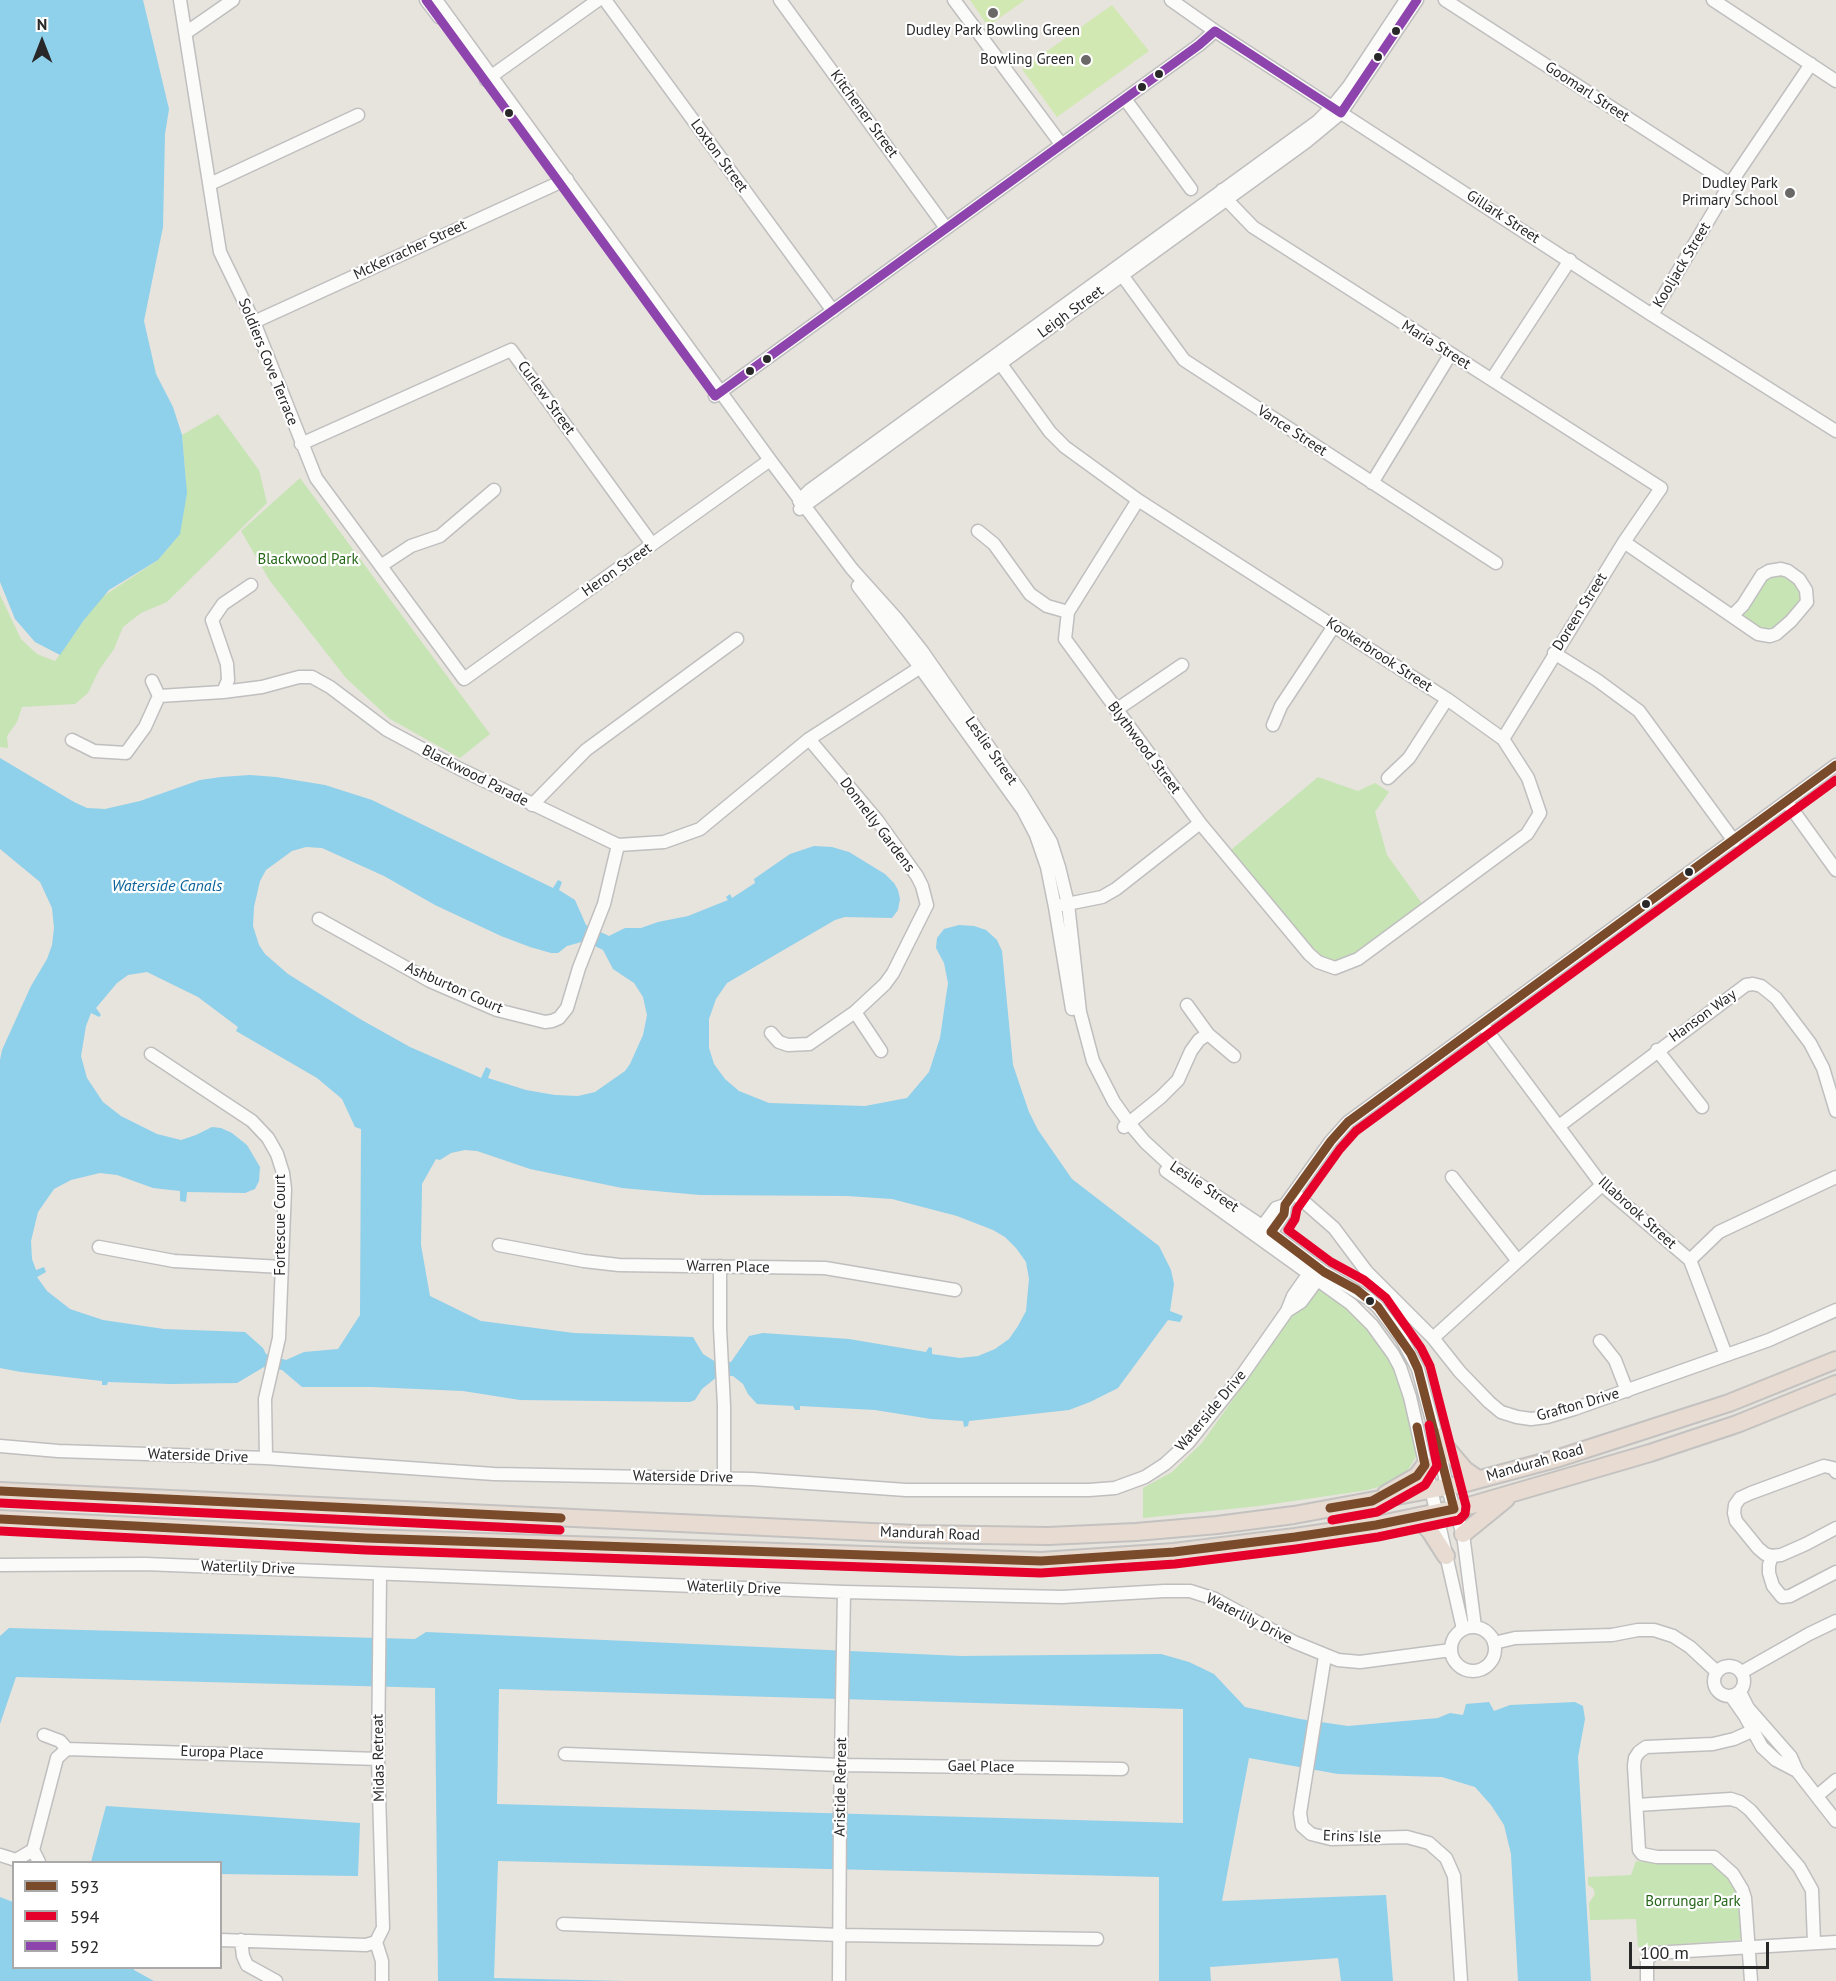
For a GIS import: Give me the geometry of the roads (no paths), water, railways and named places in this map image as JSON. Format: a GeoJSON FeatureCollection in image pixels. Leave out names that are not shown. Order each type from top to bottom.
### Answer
{"type":"FeatureCollection","features":[{"type":"Feature","properties":{"kind":"highway","name":"Mandurah Road"},"geometry":{"type":"LineString","coordinates":[[0,1491],[914,1534],[1038,1536],[1136,1532],[1294,1515],[1439,1489],[1559,1458],[1729,1403],[1836,1360]]}},
{"type":"Feature","properties":{"kind":"highway","name":"Mandurah Road"},"geometry":{"type":"LineString","coordinates":[[0,1519],[366,1538],[1041,1561],[1174,1552],[1295,1538],[1454,1509],[1650,1453],[1737,1424],[1836,1384]]}},
{"type":"Feature","properties":{"kind":"highway"},"geometry":{"type":"LineString","coordinates":[[1436,1436],[1465,1470],[1478,1479]]}},
{"type":"Feature","properties":{"kind":"highway"},"geometry":{"type":"LineString","coordinates":[[1372,1501],[1417,1476],[1425,1465]]}},
{"type":"Feature","properties":{"kind":"highway"},"geometry":{"type":"LineString","coordinates":[[1463,1534],[1517,1492]]}},
{"type":"Feature","properties":{"kind":"highway"},"geometry":{"type":"LineString","coordinates":[[1412,1518],[1422,1523],[1430,1531],[1446,1556]]}},
{"type":"Feature","properties":{"kind":"street","name":"Soldiers Cove Terrace"},"geometry":{"type":"LineString","coordinates":[[180,0],[187,32],[220,252],[254,322],[316,478],[464,679]]}},
{"type":"Feature","properties":{"kind":"street"},"geometry":{"type":"LineString","coordinates":[[187,32],[233,0]]}},
{"type":"Feature","properties":{"kind":"street","name":"Leslie Street"},"geometry":{"type":"LineString","coordinates":[[426,0],[488,79],[768,462],[1021,793],[1051,842],[1068,904],[1080,1012],[1093,1061],[1126,1126]]}},
{"type":"Feature","properties":{"kind":"street","name":"Leslie Street"},"geometry":{"type":"LineString","coordinates":[[436,0],[488,79]]}},
{"type":"Feature","properties":{"kind":"street"},"geometry":{"type":"LineString","coordinates":[[488,79],[598,0]]}},
{"type":"Feature","properties":{"kind":"street","name":"Loxton Street"},"geometry":{"type":"LineString","coordinates":[[605,0],[833,311]]}},
{"type":"Feature","properties":{"kind":"street","name":"Kitchener Street"},"geometry":{"type":"LineString","coordinates":[[780,0],[946,228]]}},
{"type":"Feature","properties":{"kind":"street"},"geometry":{"type":"LineString","coordinates":[[954,0],[1061,144]]}},
{"type":"Feature","properties":{"kind":"street","name":"Gillark Street"},"geometry":{"type":"LineString","coordinates":[[1171,0],[1215,31],[1652,315],[1836,431]]}},
{"type":"Feature","properties":{"kind":"street"},"geometry":{"type":"LineString","coordinates":[[1336,110],[1349,86],[1406,0]]}},
{"type":"Feature","properties":{"kind":"street"},"geometry":{"type":"LineString","coordinates":[[1336,110],[1417,0]]}},
{"type":"Feature","properties":{"kind":"street","name":"Goomarl Street"},"geometry":{"type":"LineString","coordinates":[[1445,0],[1730,184]]}},
{"type":"Feature","properties":{"kind":"street"},"geometry":{"type":"LineString","coordinates":[[1713,0],[1836,81]]}},
{"type":"Feature","properties":{"kind":"street"},"geometry":{"type":"LineString","coordinates":[[718,394],[1125,99],[1215,31]]}},
{"type":"Feature","properties":{"kind":"street","name":"Kooljack Street"},"geometry":{"type":"LineString","coordinates":[[1652,315],[1730,184],[1811,64]]}},
{"type":"Feature","properties":{"kind":"street"},"geometry":{"type":"LineString","coordinates":[[1125,99],[1191,189]]}},
{"type":"Feature","properties":{"kind":"street","name":"Leigh Street"},"geometry":{"type":"LineString","coordinates":[[800,504],[810,490],[997,360],[1224,195],[1306,142],[1336,110]]}},
{"type":"Feature","properties":{"kind":"street"},"geometry":{"type":"LineString","coordinates":[[210,184],[358,115]]}},
{"type":"Feature","properties":{"kind":"street","name":"McKerracher Street"},"geometry":{"type":"LineString","coordinates":[[254,322],[563,181]]}},
{"type":"Feature","properties":{"kind":"street","name":"Maria Street"},"geometry":{"type":"LineString","coordinates":[[1224,195],[1254,227],[1450,355],[1661,488]]}},
{"type":"Feature","properties":{"kind":"street"},"geometry":{"type":"LineString","coordinates":[[1491,379],[1570,260]]}},
{"type":"Feature","properties":{"kind":"street","name":"Vance Street"},"geometry":{"type":"LineString","coordinates":[[1119,272],[1184,360],[1496,563]]}},
{"type":"Feature","properties":{"kind":"street","name":"Curlew Street"},"geometry":{"type":"LineString","coordinates":[[302,444],[511,351],[652,544]]}},
{"type":"Feature","properties":{"kind":"street"},"geometry":{"type":"LineString","coordinates":[[1372,483],[1450,355]]}},
{"type":"Feature","properties":{"kind":"street","name":"Kookerbrook Street"},"geometry":{"type":"LineString","coordinates":[[997,360],[1050,432],[1065,447],[1138,500],[1447,699],[1503,739],[1528,778],[1540,813],[1527,834],[1358,958],[1335,968]]}},
{"type":"Feature","properties":{"kind":"street","name":"Heron Street"},"geometry":{"type":"LineString","coordinates":[[464,679],[768,462]]}},
{"type":"Feature","properties":{"kind":"street","name":"Doreen Street"},"geometry":{"type":"LineString","coordinates":[[1503,739],[1554,653],[1661,488]]}},
{"type":"Feature","properties":{"kind":"street"},"geometry":{"type":"LineString","coordinates":[[382,565],[411,546],[440,536],[494,490]]}},
{"type":"Feature","properties":{"kind":"street","name":"Blythwood Street"},"geometry":{"type":"LineString","coordinates":[[1138,500],[1068,612],[1065,639],[1200,823],[1309,954],[1318,962],[1335,968]]}},
{"type":"Feature","properties":{"kind":"street"},"geometry":{"type":"LineString","coordinates":[[978,531],[994,544],[1030,594],[1047,606],[1068,612]]}},
{"type":"Feature","properties":{"kind":"street"},"geometry":{"type":"LineString","coordinates":[[1624,542],[1758,634],[1770,636],[1776,634],[1791,621],[1807,602],[1806,590],[1799,579],[1788,571],[1769,570],[1762,575],[1743,605],[1732,616]]}},
{"type":"Feature","properties":{"kind":"street"},"geometry":{"type":"LineString","coordinates":[[223,692],[228,680],[227,664],[212,620],[223,604],[251,585]]}},
{"type":"Feature","properties":{"kind":"street"},"geometry":{"type":"LineString","coordinates":[[1273,725],[1281,706],[1334,626]]}},
{"type":"Feature","properties":{"kind":"street"},"geometry":{"type":"LineString","coordinates":[[532,805],[586,750],[737,639]]}},
{"type":"Feature","properties":{"kind":"street"},"geometry":{"type":"LineString","coordinates":[[1554,653],[1597,680],[1639,711],[1734,841]]}},
{"type":"Feature","properties":{"kind":"street","name":"Leslie Street"},"geometry":{"type":"LineString","coordinates":[[923,662],[1023,810],[1036,835],[1047,867],[1073,1014],[1086,1062],[1107,1105],[1167,1172],[1263,1234],[1316,1273],[1371,1324],[1393,1354],[1410,1397],[1425,1465],[1454,1509],[1463,1534],[1469,1628]]}},
{"type":"Feature","properties":{"kind":"street","name":"Blackwood Parade"},"geometry":{"type":"LineString","coordinates":[[159,696],[223,692],[262,687],[299,677],[312,677],[330,687],[387,730],[532,805],[618,845],[663,842],[700,829],[809,739],[923,662]]}},
{"type":"Feature","properties":{"kind":"street"},"geometry":{"type":"LineString","coordinates":[[1116,710],[1182,665]]}},
{"type":"Feature","properties":{"kind":"street"},"geometry":{"type":"LineString","coordinates":[[72,740],[94,751],[126,753],[145,727],[159,696],[152,681]]}},
{"type":"Feature","properties":{"kind":"street"},"geometry":{"type":"LineString","coordinates":[[1388,778],[1409,758],[1447,699]]}},
{"type":"Feature","properties":{"kind":"street","name":"Donnelly Gardens"},"geometry":{"type":"LineString","coordinates":[[771,1033],[779,1041],[788,1045],[809,1044],[855,1012],[880,989],[893,973],[927,905],[922,886],[877,820],[809,739]]}},
{"type":"Feature","properties":{"kind":"street"},"geometry":{"type":"LineString","coordinates":[[1263,1234],[1284,1214],[1285,1205],[1331,1141],[1348,1122],[1836,765]]}},
{"type":"Feature","properties":{"kind":"street"},"geometry":{"type":"LineString","coordinates":[[1787,802],[1836,870]]}},
{"type":"Feature","properties":{"kind":"street"},"geometry":{"type":"LineString","coordinates":[[1055,907],[1102,897],[1116,889],[1200,823]]}},
{"type":"Feature","properties":{"kind":"street","name":"Ashburton Court"},"geometry":{"type":"LineString","coordinates":[[319,919],[430,981],[497,1010],[545,1022],[559,1018],[567,1008],[579,968],[604,904],[618,845]]}},
{"type":"Feature","properties":{"kind":"street","name":"Hanson Way"},"geometry":{"type":"LineString","coordinates":[[1559,1126],[1657,1050],[1746,985],[1753,984],[1761,986],[1776,998],[1810,1043],[1823,1068],[1836,1111]]}},
{"type":"Feature","properties":{"kind":"street"},"geometry":{"type":"LineString","coordinates":[[1187,1005],[1208,1034],[1234,1056]]}},
{"type":"Feature","properties":{"kind":"street"},"geometry":{"type":"LineString","coordinates":[[855,1012],[881,1051]]}},
{"type":"Feature","properties":{"kind":"street","name":"Illabrook Street"},"geometry":{"type":"LineString","coordinates":[[1483,1025],[1602,1185],[1690,1260],[1726,1355]]}},
{"type":"Feature","properties":{"kind":"street"},"geometry":{"type":"LineString","coordinates":[[1126,1126],[1178,1080],[1191,1051],[1199,1040],[1208,1034]]}},
{"type":"Feature","properties":{"kind":"street"},"geometry":{"type":"LineString","coordinates":[[1657,1050],[1702,1107]]}},
{"type":"Feature","properties":{"kind":"street","name":"Fortescue Court"},"geometry":{"type":"LineString","coordinates":[[151,1054],[252,1121],[268,1138],[277,1154],[283,1173],[279,1338],[265,1399],[266,1458]]}},
{"type":"Feature","properties":{"kind":"street"},"geometry":{"type":"LineString","coordinates":[[1452,1177],[1518,1261]]}},
{"type":"Feature","properties":{"kind":"street"},"geometry":{"type":"LineString","coordinates":[[1690,1260],[1719,1232],[1836,1177]]}},
{"type":"Feature","properties":{"kind":"street"},"geometry":{"type":"LineString","coordinates":[[1433,1338],[1602,1185]]}},
{"type":"Feature","properties":{"kind":"street","name":"Grafton Drive"},"geometry":{"type":"LineString","coordinates":[[1294,1193],[1334,1228],[1367,1272],[1433,1338],[1460,1372],[1489,1402],[1501,1412],[1517,1417],[1531,1419],[1546,1417],[1627,1391],[1769,1340],[1836,1310]]}},
{"type":"Feature","properties":{"kind":"street","name":"Warren Place"},"geometry":{"type":"LineString","coordinates":[[500,1245],[584,1261],[619,1265],[825,1268],[955,1290]]}},
{"type":"Feature","properties":{"kind":"street"},"geometry":{"type":"LineString","coordinates":[[99,1247],[174,1261],[282,1267]]}},
{"type":"Feature","properties":{"kind":"street"},"geometry":{"type":"LineString","coordinates":[[720,1266],[724,1478]]}},
{"type":"Feature","properties":{"kind":"street","name":"Leslie Street"},"geometry":{"type":"LineString","coordinates":[[1316,1273],[1357,1290],[1373,1303],[1402,1339],[1418,1370],[1436,1436],[1439,1489],[1436,1513],[1446,1556],[1469,1628]]}},
{"type":"Feature","properties":{"kind":"street","name":"Waterside Drive"},"geometry":{"type":"LineString","coordinates":[[0,1446],[58,1451],[266,1458],[494,1474],[724,1478],[906,1490],[1115,1488],[1145,1477],[1165,1464],[1188,1443],[1240,1378],[1287,1311],[1301,1302],[1316,1273]]}},
{"type":"Feature","properties":{"kind":"street"},"geometry":{"type":"LineString","coordinates":[[1600,1341],[1615,1360],[1627,1391]]}},
{"type":"Feature","properties":{"kind":"street"},"geometry":{"type":"LineString","coordinates":[[1836,1472],[1833,1468],[1824,1466],[1740,1498],[1735,1505],[1736,1521],[1758,1548],[1772,1556],[1781,1555],[1836,1528]]}},
{"type":"Feature","properties":{"kind":"street"},"geometry":{"type":"LineString","coordinates":[[1772,1556],[1769,1573],[1773,1586],[1782,1597],[1790,1596],[1836,1572]]}},
{"type":"Feature","properties":{"kind":"street","name":"Waterlily Drive"},"geometry":{"type":"LineString","coordinates":[[0,1565],[145,1564],[844,1592],[1062,1597],[1164,1591],[1190,1592],[1215,1599],[1294,1642],[1338,1660],[1360,1662],[1451,1650]]}},
{"type":"Feature","properties":{"kind":"street","name":"Midas Retreat"},"geometry":{"type":"LineString","coordinates":[[380,1574],[378,1759],[384,1918],[383,1928],[376,1942],[382,1961],[382,1981]]}},
{"type":"Feature","properties":{"kind":"street","name":"Aristide Retreat"},"geometry":{"type":"LineString","coordinates":[[839,1981],[844,1592]]}},
{"type":"Feature","properties":{"kind":"street"},"geometry":{"type":"LineString","coordinates":[[1742,1672],[1836,1621]]}},
{"type":"Feature","properties":{"kind":"street"},"geometry":{"type":"LineString","coordinates":[[1469,1628],[1483,1629],[1494,1643],[1491,1660],[1485,1667],[1476,1670],[1467,1670],[1459,1666],[1453,1659],[1451,1650],[1452,1640],[1469,1628]]}},
{"type":"Feature","properties":{"kind":"street"},"geometry":{"type":"LineString","coordinates":[[1494,1643],[1515,1638],[1595,1636],[1654,1630],[1673,1636],[1690,1647],[1717,1672]]}},
{"type":"Feature","properties":{"kind":"street","name":"Erins Isle"},"geometry":{"type":"LineString","coordinates":[[1325,1656],[1300,1813],[1302,1826],[1311,1834],[1331,1839],[1407,1837],[1429,1843],[1446,1858],[1454,1876],[1461,1981]]}},
{"type":"Feature","properties":{"kind":"street"},"geometry":{"type":"LineString","coordinates":[[1729,1666],[1735,1667],[1742,1672],[1744,1685],[1735,1694],[1721,1694],[1715,1687],[1714,1680],[1717,1672],[1729,1666]]}},
{"type":"Feature","properties":{"kind":"street"},"geometry":{"type":"LineString","coordinates":[[1735,1694],[1762,1747],[1776,1760],[1797,1772]]}},
{"type":"Feature","properties":{"kind":"street"},"geometry":{"type":"LineString","coordinates":[[1735,1694],[1791,1756],[1797,1772],[1836,1821]]}},
{"type":"Feature","properties":{"kind":"street"},"geometry":{"type":"LineString","coordinates":[[1751,1981],[1745,1898],[1733,1874],[1714,1857],[1657,1857],[1642,1854],[1639,1850],[1634,1766],[1639,1752],[1646,1747],[1713,1744],[1734,1739],[1752,1731]]}},
{"type":"Feature","properties":{"kind":"street","name":"Europa Place"},"geometry":{"type":"LineString","coordinates":[[44,1735],[60,1741],[67,1749],[378,1759]]}},
{"type":"Feature","properties":{"kind":"street"},"geometry":{"type":"LineString","coordinates":[[38,1861],[33,1850],[57,1758],[67,1749]]}},
{"type":"Feature","properties":{"kind":"street","name":"Gael Place"},"geometry":{"type":"LineString","coordinates":[[565,1754],[841,1765],[1122,1769]]}},
{"type":"Feature","properties":{"kind":"street"},"geometry":{"type":"LineString","coordinates":[[1817,1796],[1836,1780]]}},
{"type":"Feature","properties":{"kind":"street"},"geometry":{"type":"LineString","coordinates":[[1637,1805],[1731,1799],[1740,1802],[1750,1810],[1799,1867],[1812,1890],[1814,1943]]}},
{"type":"Feature","properties":{"kind":"street"},"geometry":{"type":"LineString","coordinates":[[0,1855],[16,1860],[33,1850]]}},
{"type":"Feature","properties":{"kind":"street"},"geometry":{"type":"LineString","coordinates":[[563,1924],[840,1935],[1097,1939]]}},
{"type":"Feature","properties":{"kind":"street"},"geometry":{"type":"LineString","coordinates":[[222,1940],[355,1945],[376,1942]]}},
{"type":"Feature","properties":{"kind":"street"},"geometry":{"type":"LineString","coordinates":[[242,1940],[243,1956],[248,1965],[276,1981]]}},
{"type":"Feature","properties":{"kind":"street"},"geometry":{"type":"LineString","coordinates":[[1647,1981],[1647,1960],[1654,1953],[1836,1942]]}},
{"type":"Feature","properties":{"kind":"water"},"geometry":{"type":"Polygon","coordinates":[[[0,0],[143,0],[169,109],[165,134],[163,227],[144,321],[156,374],[173,407],[182,435],[187,493],[180,534],[158,560],[109,590],[84,620],[60,655],[35,642],[15,619],[0,582],[0,0]]]}},
{"type":"Feature","properties":{"kind":"water","name":"Waterside Canals"},"geometry":{"type":"Polygon","coordinates":[[[0,758],[87,808],[105,809],[140,801],[200,780],[221,777],[250,775],[276,777],[325,785],[372,800],[553,888],[558,880],[562,882],[559,890],[575,900],[586,925],[609,936],[625,928],[641,928],[688,916],[728,900],[726,897],[730,894],[732,898],[755,883],[754,879],[790,854],[814,846],[832,847],[849,852],[885,874],[894,883],[900,899],[898,910],[892,918],[845,917],[835,920],[727,983],[716,999],[709,1019],[709,1048],[714,1064],[725,1079],[739,1091],[769,1103],[865,1106],[907,1098],[929,1072],[940,1038],[948,983],[944,963],[936,948],[937,938],[944,929],[959,925],[986,930],[997,940],[1002,951],[1013,1065],[1029,1112],[1038,1130],[1072,1179],[1159,1246],[1171,1270],[1174,1284],[1170,1311],[1183,1316],[1180,1322],[1168,1320],[1118,1388],[1069,1410],[969,1421],[968,1426],[964,1427],[963,1421],[931,1419],[875,1410],[800,1406],[800,1410],[795,1410],[793,1406],[757,1404],[743,1384],[733,1376],[718,1376],[702,1389],[695,1400],[690,1402],[520,1400],[463,1391],[302,1387],[282,1370],[264,1367],[237,1383],[108,1382],[107,1385],[102,1385],[102,1381],[0,1368],[0,1060],[2,1050],[31,986],[47,959],[54,928],[52,908],[40,882],[0,849],[0,758]],[[306,847],[292,851],[266,870],[260,881],[254,907],[253,926],[259,945],[265,954],[288,974],[410,1047],[481,1078],[486,1067],[491,1070],[488,1078],[526,1090],[578,1096],[595,1092],[625,1071],[630,1064],[643,1035],[647,1015],[643,997],[634,983],[613,969],[603,950],[585,941],[567,946],[558,953],[530,947],[435,905],[384,876],[322,848],[306,847]],[[147,972],[128,975],[117,983],[96,1008],[101,1015],[99,1017],[91,1013],[86,1026],[81,1056],[87,1078],[103,1102],[121,1116],[157,1134],[181,1140],[212,1127],[232,1133],[247,1145],[260,1167],[259,1181],[255,1189],[245,1193],[187,1192],[186,1202],[180,1201],[180,1191],[153,1188],[117,1175],[100,1173],[71,1180],[54,1189],[38,1212],[31,1241],[32,1259],[36,1270],[44,1267],[46,1272],[37,1277],[47,1291],[70,1309],[103,1320],[164,1329],[245,1332],[263,1348],[266,1354],[286,1360],[304,1352],[338,1349],[360,1315],[361,1129],[355,1127],[342,1099],[317,1078],[236,1031],[238,1027],[198,997],[147,972]],[[465,1150],[451,1153],[440,1160],[436,1159],[422,1184],[421,1245],[430,1296],[481,1321],[574,1333],[693,1337],[703,1354],[716,1362],[731,1362],[749,1336],[763,1333],[849,1339],[926,1352],[929,1347],[932,1348],[932,1354],[960,1358],[978,1356],[995,1349],[1009,1339],[1026,1311],[1029,1279],[1026,1262],[1016,1248],[1005,1237],[993,1230],[957,1216],[892,1199],[847,1196],[700,1195],[622,1188],[530,1169],[477,1151],[465,1150]]]}},
{"type":"Feature","properties":{"kind":"water"},"geometry":{"type":"Polygon","coordinates":[[[9,1628],[415,1639],[426,1632],[961,1656],[1161,1654],[1189,1662],[1214,1674],[1245,1707],[1300,1719],[1348,1726],[1438,1718],[1450,1713],[1463,1715],[1466,1704],[1489,1702],[1494,1711],[1510,1705],[1575,1702],[1583,1706],[1585,1719],[1578,1757],[1591,1981],[1518,1981],[1511,1854],[1504,1825],[1475,1787],[1442,1777],[1338,1774],[1249,1758],[1222,1901],[1386,1895],[1393,1981],[1341,1981],[1338,1958],[1210,1967],[1211,1981],[1159,1981],[1159,1877],[498,1861],[494,1978],[623,1981],[438,1981],[435,1688],[16,1677],[0,1724],[0,1636],[9,1628]],[[499,1689],[497,1804],[1183,1823],[1183,1709],[499,1689]]]}},
{"type":"Feature","properties":{"kind":"water"},"geometry":{"type":"Polygon","coordinates":[[[106,1806],[360,1823],[358,1876],[222,1874],[222,1861],[91,1861],[106,1806]]]}},
{"type":"Feature","properties":{"kind":"water"},"geometry":{"type":"Polygon","coordinates":[[[0,1897],[12,1902],[12,1969],[134,1969],[154,1981],[0,1981],[0,1897]]]}},
{"type":"Feature","properties":{"kind":"place","name":"Dudley Park Bowling Green"},"geometry":{"type":"Point","coordinates":[993,13]}},
{"type":"Feature","properties":{"kind":"place","name":"Bowling Green"},"geometry":{"type":"Point","coordinates":[1086,60]}},
{"type":"Feature","properties":{"kind":"place","name":"Dudley Park Primary School"},"geometry":{"type":"Point","coordinates":[1790,193]}},
{"type":"Feature","properties":{"kind":"park label","name":"Blackwood Park"},"geometry":{"type":"Point","coordinates":[308,560]}},
{"type":"Feature","properties":{"kind":"park label","name":"Borrungar Park"},"geometry":{"type":"Point","coordinates":[1693,1902]}}]}
